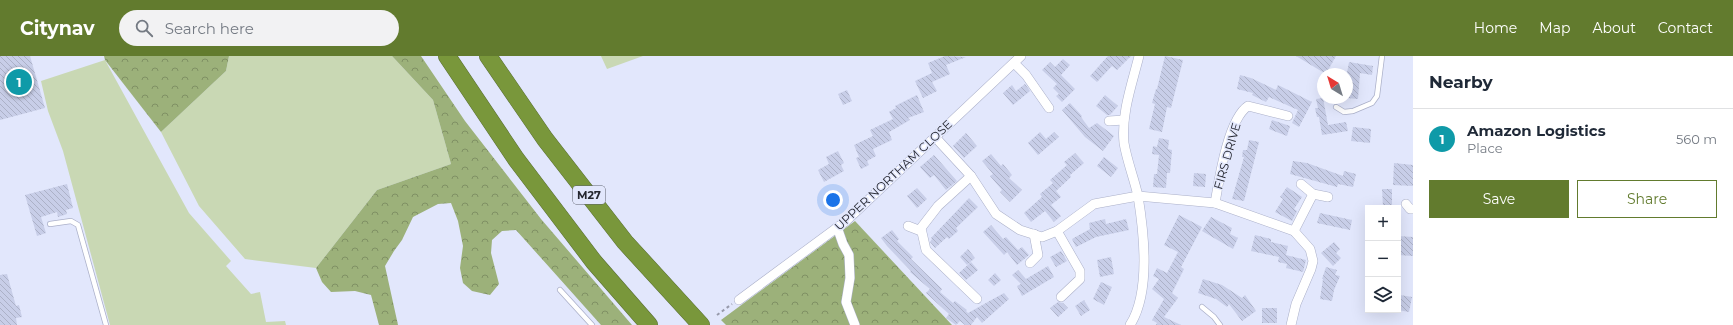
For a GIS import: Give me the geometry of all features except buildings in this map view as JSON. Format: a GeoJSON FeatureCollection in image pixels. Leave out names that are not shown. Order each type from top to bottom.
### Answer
{"type":"FeatureCollection","features":[{"type":"Feature","properties":{"kind":"highway"},"geometry":{"type":"LineString","coordinates":[[447,56],[516,159],[594,262],[649,325]]}},
{"type":"Feature","properties":{"kind":"highway","name":"M27"},"geometry":{"type":"LineString","coordinates":[[488,56],[545,139],[625,242],[701,325]]}},
{"type":"Feature","properties":{"kind":"street"},"geometry":{"type":"LineString","coordinates":[[1130,325],[1143,290],[1144,246],[1138,196],[1124,143],[1124,120],[1139,56]]}},
{"type":"Feature","properties":{"kind":"street"},"geometry":{"type":"LineString","coordinates":[[1017,59],[1026,75],[1049,108]]}},
{"type":"Feature","properties":{"kind":"street","name":"UPPER NORTHAM CLOSE"},"geometry":{"type":"LineString","coordinates":[[739,300],[837,227],[1017,59]]}},
{"type":"Feature","properties":{"kind":"street","name":"FIRS DRIVE"},"geometry":{"type":"LineString","coordinates":[[1215,203],[1220,176],[1235,122],[1244,109],[1248,106],[1288,116]]}},
{"type":"Feature","properties":{"kind":"street"},"geometry":{"type":"LineString","coordinates":[[1109,121],[1124,120]]}},
{"type":"Feature","properties":{"kind":"street"},"geometry":{"type":"LineString","coordinates":[[935,137],[971,176],[996,214],[1020,230],[1042,237],[1057,231],[1080,271],[1080,278],[1061,297]]}},
{"type":"Feature","properties":{"kind":"street"},"geometry":{"type":"LineString","coordinates":[[971,176],[938,206],[921,228],[926,250],[976,299]]}},
{"type":"Feature","properties":{"kind":"street"},"geometry":{"type":"LineString","coordinates":[[1301,184],[1313,194],[1328,197]]}},
{"type":"Feature","properties":{"kind":"street"},"geometry":{"type":"LineString","coordinates":[[1291,325],[1296,304],[1311,270],[1313,261],[1310,250],[1294,231],[1313,194]]}},
{"type":"Feature","properties":{"kind":"street","name":"FIRS DRIVE"},"geometry":{"type":"LineString","coordinates":[[1057,231],[1094,204],[1138,196],[1215,203],[1294,231]]}},
{"type":"Feature","properties":{"kind":"street"},"geometry":{"type":"LineString","coordinates":[[908,226],[922,231]]}},
{"type":"Feature","properties":{"kind":"street"},"geometry":{"type":"LineString","coordinates":[[837,227],[849,255],[850,278],[846,302],[855,325]]}},
{"type":"Feature","properties":{"kind":"street"},"geometry":{"type":"LineString","coordinates":[[1030,263],[1038,255],[1034,234]]}},
{"type":"Feature","properties":{"kind":"lane"},"geometry":{"type":"LineString","coordinates":[[1336,107],[1344,112],[1353,112],[1372,103],[1377,96],[1382,56]]}},
{"type":"Feature","properties":{"kind":"lane"},"geometry":{"type":"LineString","coordinates":[[50,224],[71,221],[78,225],[106,325]]}},
{"type":"Feature","properties":{"kind":"lane"},"geometry":{"type":"LineString","coordinates":[[560,290],[592,325]]}},
{"type":"Feature","properties":{"kind":"lane"},"geometry":{"type":"LineString","coordinates":[[1202,307],[1214,317],[1220,325]]}},
{"type":"Feature","properties":{"kind":"path"},"geometry":{"type":"LineString","coordinates":[[717,315],[739,300]]}},
{"type":"Feature","properties":{"kind":"green space"},"geometry":{"type":"Polygon","coordinates":[[[104,56],[229,56],[226,71],[161,132],[105,60],[104,56]]]}},
{"type":"Feature","properties":{"kind":"green space"},"geometry":{"type":"Polygon","coordinates":[[[229,56],[392,56],[433,100],[451,164],[377,190],[316,268],[245,259],[199,206],[161,132],[226,71],[229,56]]]}},
{"type":"Feature","properties":{"kind":"green space"},"geometry":{"type":"Polygon","coordinates":[[[392,56],[421,56],[465,121],[541,219],[632,325],[601,325],[516,230],[502,231],[492,240],[491,253],[499,284],[490,295],[472,291],[463,283],[460,268],[463,246],[458,221],[451,203],[438,204],[413,217],[402,240],[385,266],[398,325],[379,325],[371,295],[355,291],[331,292],[322,282],[316,268],[377,190],[451,164],[433,100],[392,56]]]}},
{"type":"Feature","properties":{"kind":"green space"},"geometry":{"type":"Polygon","coordinates":[[[601,56],[643,56],[607,69],[601,56]]]}},
{"type":"Feature","properties":{"kind":"green space"},"geometry":{"type":"Polygon","coordinates":[[[105,60],[189,213],[231,261],[226,266],[251,294],[260,292],[266,322],[285,321],[286,325],[110,325],[63,151],[48,111],[41,81],[105,60]]]}},
{"type":"Feature","properties":{"kind":"green space"},"geometry":{"type":"Polygon","coordinates":[[[855,221],[952,325],[726,325],[721,320],[855,221]]]}},
{"type":"Feature","properties":{"kind":"place","name":"Amazon Logistics"},"geometry":{"type":"Point","coordinates":[19,82]}}]}
